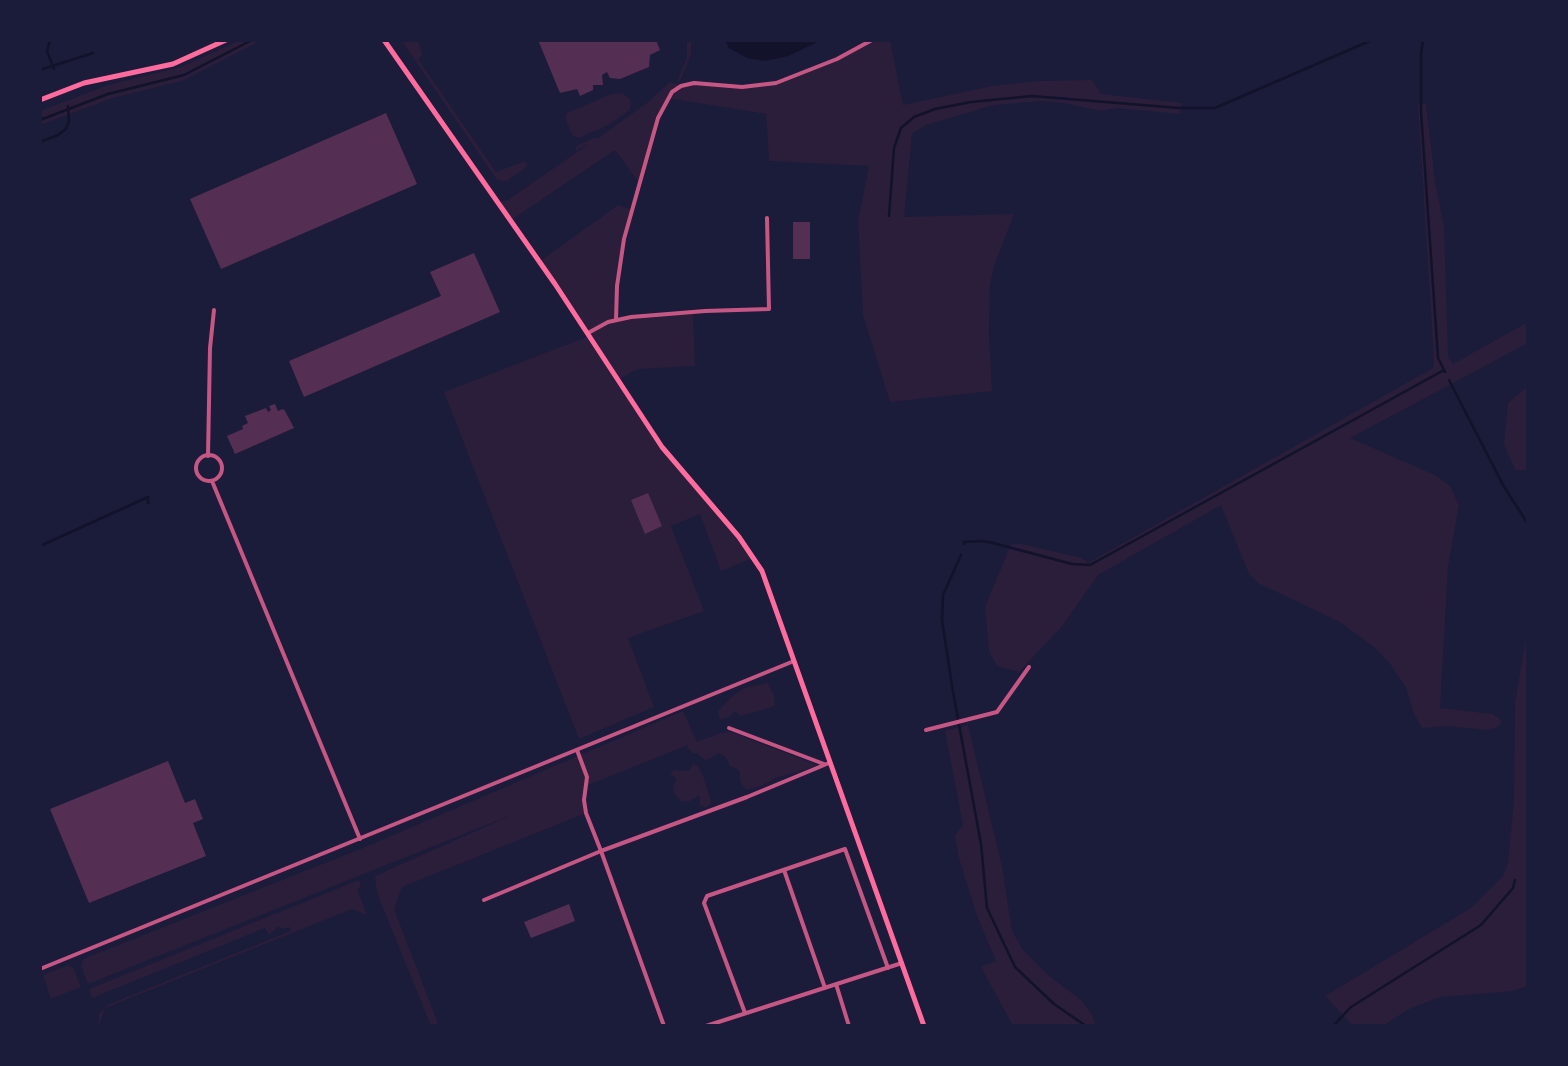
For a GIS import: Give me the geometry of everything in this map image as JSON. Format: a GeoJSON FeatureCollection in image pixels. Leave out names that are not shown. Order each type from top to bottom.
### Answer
{"type":"FeatureCollection","features":[{"type":"Feature","properties":{"kind":"main road"},"geometry":{"type":"LineString","coordinates":[[40,100],[84,83],[173,64],[226,40]]}},
{"type":"Feature","properties":{"kind":"main road"},"geometry":{"type":"LineString","coordinates":[[384,40],[669,458],[754,558],[770,590],[827,764],[924,1026]]}},
{"type":"Feature","properties":{"kind":"street"},"geometry":{"type":"LineString","coordinates":[[616,320],[624,239],[658,118],[672,92],[686,84],[742,87],[776,83],[837,59],[872,40]]}},
{"type":"Feature","properties":{"kind":"street"},"geometry":{"type":"LineString","coordinates":[[588,334],[616,320],[694,311],[769,309],[768,218]]}},
{"type":"Feature","properties":{"kind":"street"},"geometry":{"type":"LineString","coordinates":[[208,456],[214,310]]}},
{"type":"Feature","properties":{"kind":"street"},"geometry":{"type":"LineString","coordinates":[[208,456],[216,458],[222,468],[220,476],[212,481],[200,478],[196,471],[198,462],[208,456]]}},
{"type":"Feature","properties":{"kind":"street"},"geometry":{"type":"LineString","coordinates":[[212,481],[360,839]]}},
{"type":"Feature","properties":{"kind":"street"},"geometry":{"type":"LineString","coordinates":[[40,969],[794,661]]}},
{"type":"Feature","properties":{"kind":"street"},"geometry":{"type":"LineString","coordinates":[[926,730],[998,712],[1028,667]]}},
{"type":"Feature","properties":{"kind":"street"},"geometry":{"type":"LineString","coordinates":[[728,728],[827,764]]}},
{"type":"Feature","properties":{"kind":"street"},"geometry":{"type":"LineString","coordinates":[[577,750],[586,772],[586,813],[664,1026]]}},
{"type":"Feature","properties":{"kind":"street"},"geometry":{"type":"LineString","coordinates":[[484,900],[827,764]]}},
{"type":"Feature","properties":{"kind":"street"},"geometry":{"type":"LineString","coordinates":[[745,1014],[704,903],[707,896],[845,849],[888,968]]}},
{"type":"Feature","properties":{"kind":"street"},"geometry":{"type":"LineString","coordinates":[[784,870],[825,988]]}},
{"type":"Feature","properties":{"kind":"street"},"geometry":{"type":"LineString","coordinates":[[706,1026],[902,963]]}},
{"type":"Feature","properties":{"kind":"street"},"geometry":{"type":"LineString","coordinates":[[836,984],[849,1026]]}},
{"type":"Feature","properties":{"kind":"shaded area"},"geometry":{"type":"Polygon","coordinates":[[[241,40],[262,40],[182,81],[113,98],[40,125],[40,111],[108,85],[181,67],[241,40]]]}},
{"type":"Feature","properties":{"kind":"shaded area"},"geometry":{"type":"Polygon","coordinates":[[[401,40],[418,40],[422,55],[418,59],[496,172],[525,161],[525,168],[507,181],[497,180],[401,40]]]}},
{"type":"Feature","properties":{"kind":"shaded area"},"geometry":{"type":"Polygon","coordinates":[[[687,40],[691,40],[691,54],[677,83],[687,58],[687,40]]]}},
{"type":"Feature","properties":{"kind":"shaded area"},"geometry":{"type":"Polygon","coordinates":[[[725,40],[822,40],[788,56],[765,61],[747,58],[729,48],[725,40]]]}},
{"type":"Feature","properties":{"kind":"shaded area"},"geometry":{"type":"Polygon","coordinates":[[[872,40],[890,40],[903,105],[992,86],[1092,80],[1101,94],[1182,103],[1180,114],[1116,108],[1101,111],[1041,101],[994,105],[926,125],[912,134],[904,217],[1014,214],[990,285],[992,391],[890,402],[863,315],[858,221],[869,166],[769,161],[766,114],[668,98],[658,118],[641,185],[615,150],[510,221],[497,202],[508,200],[590,143],[576,151],[576,146],[597,139],[670,82],[765,85],[810,71],[872,40]]]}},
{"type":"Feature","properties":{"kind":"shaded area"},"geometry":{"type":"Polygon","coordinates":[[[622,93],[631,100],[630,110],[579,138],[572,135],[565,118],[567,113],[622,93]]]}},
{"type":"Feature","properties":{"kind":"shaded area"},"geometry":{"type":"Polygon","coordinates":[[[1418,104],[1426,104],[1444,227],[1448,356],[1453,364],[1528,322],[1528,343],[1350,438],[1435,475],[1450,486],[1459,505],[1448,567],[1440,708],[1493,714],[1502,721],[1498,727],[1422,728],[1406,688],[1375,648],[1340,622],[1258,583],[1249,574],[1221,505],[1098,575],[1063,625],[1019,672],[997,666],[989,651],[985,607],[1011,544],[1082,558],[1088,563],[1433,368],[1418,104]]]}},
{"type":"Feature","properties":{"kind":"shaded area"},"geometry":{"type":"Polygon","coordinates":[[[618,205],[633,210],[620,262],[616,319],[693,311],[695,366],[638,369],[619,379],[662,447],[753,558],[721,571],[700,514],[671,526],[704,611],[628,638],[654,707],[579,739],[444,392],[589,336],[539,262],[618,205]]]}},
{"type":"Feature","properties":{"kind":"shaded area"},"geometry":{"type":"Polygon","coordinates":[[[1528,386],[1528,470],[1515,470],[1504,444],[1508,403],[1528,386]]]}},
{"type":"Feature","properties":{"kind":"shaded area"},"geometry":{"type":"Polygon","coordinates":[[[1528,626],[1528,986],[1440,997],[1407,1010],[1383,1026],[1353,1026],[1325,996],[1471,908],[1503,876],[1514,800],[1515,703],[1528,626]]]}},
{"type":"Feature","properties":{"kind":"shaded area"},"geometry":{"type":"Polygon","coordinates":[[[768,683],[775,706],[741,716],[734,711],[720,720],[718,711],[734,695],[744,688],[768,683]]]}},
{"type":"Feature","properties":{"kind":"shaded area"},"geometry":{"type":"Polygon","coordinates":[[[683,711],[697,742],[731,732],[817,765],[746,790],[739,770],[730,766],[726,757],[718,753],[705,760],[688,745],[586,786],[586,813],[402,887],[394,909],[439,1026],[431,1026],[377,893],[375,876],[514,814],[88,984],[81,966],[83,959],[363,848],[683,711]]]}},
{"type":"Feature","properties":{"kind":"shaded area"},"geometry":{"type":"Polygon","coordinates":[[[968,725],[1002,866],[1012,931],[1023,950],[1048,975],[1081,1000],[1096,1026],[1013,1026],[981,967],[996,961],[958,855],[955,835],[963,825],[945,731],[968,725]]]}},
{"type":"Feature","properties":{"kind":"shaded area"},"geometry":{"type":"Polygon","coordinates":[[[693,764],[704,778],[710,798],[711,804],[705,808],[700,805],[700,795],[681,801],[674,793],[677,779],[670,774],[674,770],[689,771],[693,764]]]}},
{"type":"Feature","properties":{"kind":"shaded area"},"geometry":{"type":"Polygon","coordinates":[[[359,880],[361,887],[357,889],[367,915],[352,909],[105,1008],[99,1026],[99,1014],[107,1005],[291,931],[289,927],[278,926],[269,935],[265,928],[92,998],[89,989],[359,880]]]}},
{"type":"Feature","properties":{"kind":"shaded area"},"geometry":{"type":"Polygon","coordinates":[[[68,965],[74,969],[81,987],[51,999],[43,975],[68,965]]]}},
{"type":"Feature","properties":{"kind":"building"},"geometry":{"type":"Polygon","coordinates":[[[538,40],[656,40],[660,50],[650,55],[649,67],[620,79],[610,78],[607,72],[602,75],[603,85],[593,85],[593,90],[580,96],[577,89],[560,93],[538,40]]]}},
{"type":"Feature","properties":{"kind":"building"},"geometry":{"type":"Polygon","coordinates":[[[386,113],[417,184],[221,269],[190,199],[386,113]]]}},
{"type":"Feature","properties":{"kind":"building"},"geometry":{"type":"Polygon","coordinates":[[[793,222],[810,222],[810,259],[793,259],[793,222]]]}},
{"type":"Feature","properties":{"kind":"building"},"geometry":{"type":"Polygon","coordinates":[[[474,253],[500,312],[304,397],[289,361],[441,296],[430,272],[474,253]]]}},
{"type":"Feature","properties":{"kind":"building"},"geometry":{"type":"Polygon","coordinates":[[[275,404],[278,411],[285,411],[294,428],[235,454],[227,436],[243,429],[248,423],[245,416],[266,408],[268,412],[269,406],[275,404]]]}},
{"type":"Feature","properties":{"kind":"building"},"geometry":{"type":"Polygon","coordinates":[[[648,493],[662,526],[645,534],[631,500],[648,493]]]}},
{"type":"Feature","properties":{"kind":"building"},"geometry":{"type":"Polygon","coordinates":[[[168,761],[185,803],[195,799],[203,819],[193,823],[206,856],[89,903],[50,809],[168,761]]]}},
{"type":"Feature","properties":{"kind":"building"},"geometry":{"type":"Polygon","coordinates":[[[569,904],[575,921],[531,938],[524,922],[569,904]]]}},
{"type":"Feature","properties":{"kind":"waterway"},"geometry":{"type":"LineString","coordinates":[[50,40],[47,51],[54,69]]}},
{"type":"Feature","properties":{"kind":"waterway"},"geometry":{"type":"LineString","coordinates":[[40,120],[108,94],[184,75],[252,40]]}},
{"type":"Feature","properties":{"kind":"waterway"},"geometry":{"type":"LineString","coordinates":[[889,216],[894,148],[901,128],[914,117],[935,109],[1032,96],[1215,108],[1372,40]]}},
{"type":"Feature","properties":{"kind":"waterway"},"geometry":{"type":"LineString","coordinates":[[1423,40],[1421,112],[1438,358],[1445,372]]}},
{"type":"Feature","properties":{"kind":"waterway"},"geometry":{"type":"LineString","coordinates":[[40,70],[93,53]]}},
{"type":"Feature","properties":{"kind":"waterway"},"geometry":{"type":"LineString","coordinates":[[40,142],[66,129],[68,106]]}},
{"type":"Feature","properties":{"kind":"waterway"},"geometry":{"type":"LineString","coordinates":[[964,544],[982,541],[1090,565],[1444,370]]}},
{"type":"Feature","properties":{"kind":"waterway"},"geometry":{"type":"LineString","coordinates":[[1449,380],[1503,485],[1528,524]]}},
{"type":"Feature","properties":{"kind":"waterway"},"geometry":{"type":"LineString","coordinates":[[40,546],[148,497],[148,503]]}},
{"type":"Feature","properties":{"kind":"waterway"},"geometry":{"type":"LineString","coordinates":[[961,555],[943,595],[942,620],[981,844],[987,908],[1015,967],[1054,1004],[1086,1026]]}},
{"type":"Feature","properties":{"kind":"waterway"},"geometry":{"type":"LineString","coordinates":[[1333,1026],[1351,1007],[1481,925],[1513,888],[1515,880]]}}]}
